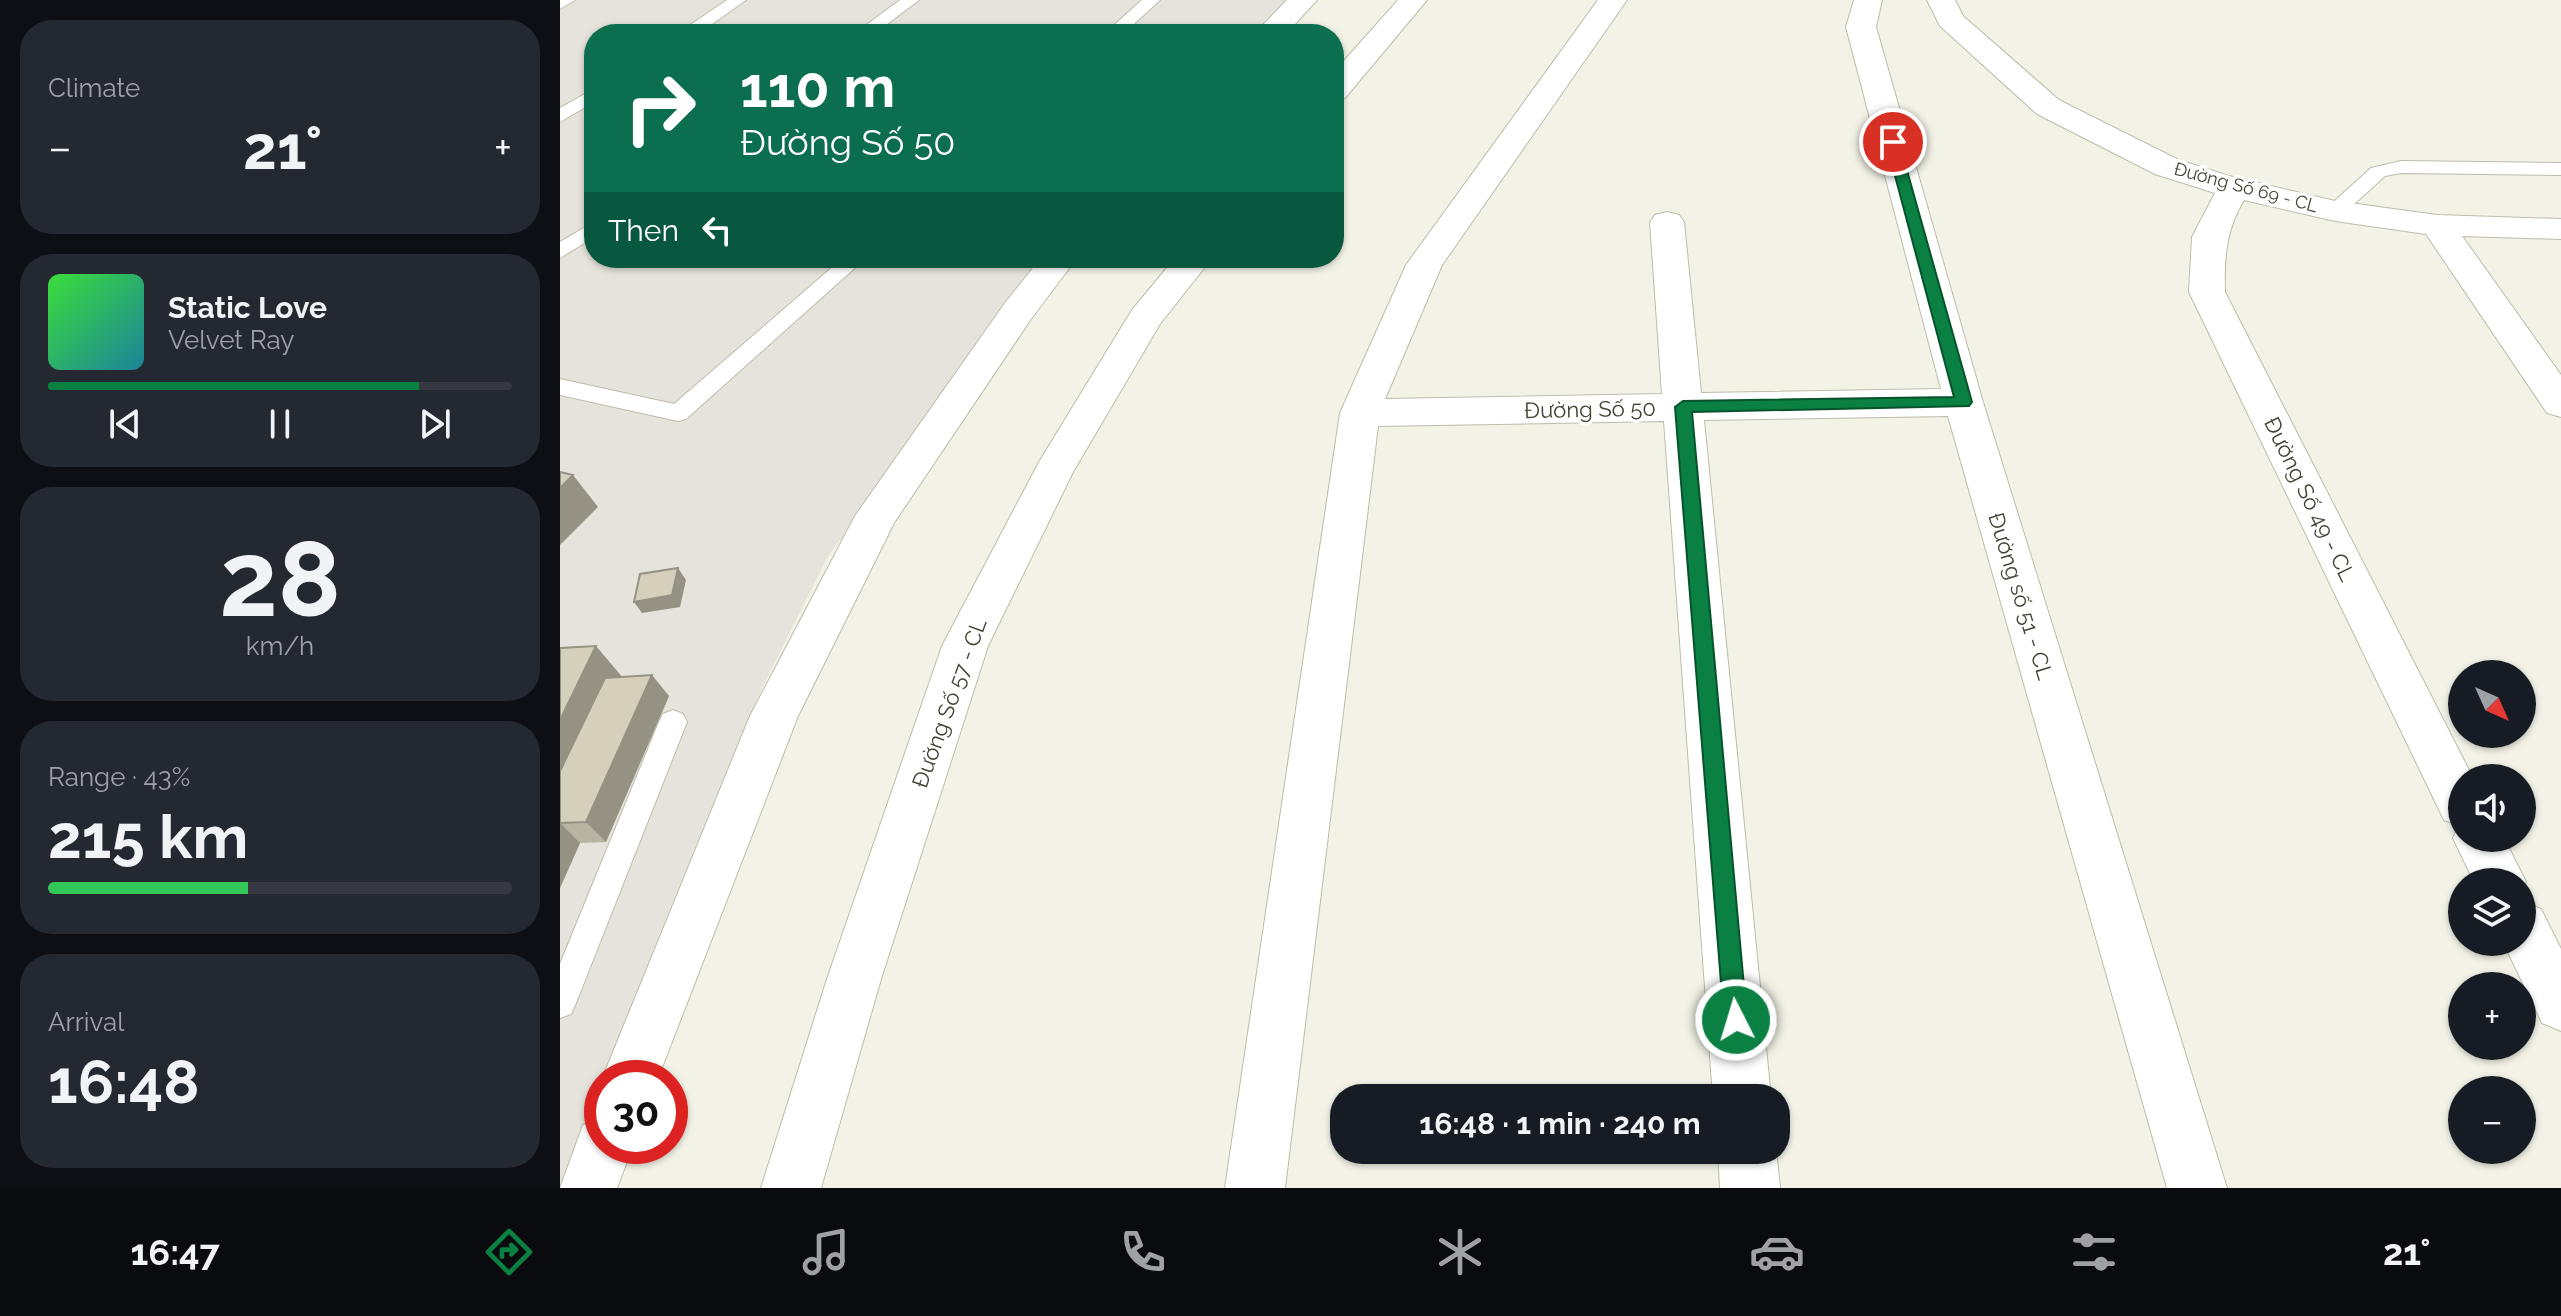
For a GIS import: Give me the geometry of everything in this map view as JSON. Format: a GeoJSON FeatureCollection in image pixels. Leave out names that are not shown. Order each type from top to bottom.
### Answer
{"type":"FeatureCollection","features":[{"type":"Feature","properties":{"kind":"street"},"geometry":{"type":"LineString","coordinates":[[1279,24],[1303,0]]}},
{"type":"Feature","properties":{"kind":"street"},"geometry":{"type":"LineString","coordinates":[[1344,79],[1413,0]]}},
{"type":"Feature","properties":{"kind":"street"},"geometry":{"type":"LineString","coordinates":[[1255,1188],[1360,413],[1424,265],[1463,206],[1613,0]]}},
{"type":"Feature","properties":{"kind":"street","name":"Đường số 51 - CL"},"geometry":{"type":"LineString","coordinates":[[1868,0],[1861,27],[1964,402],[2197,1188]]}},
{"type":"Feature","properties":{"kind":"street","name":"Đường Số 69 - CL"},"geometry":{"type":"LineString","coordinates":[[1941,0],[1950,20],[2048,107],[2167,167],[2235,188],[2335,211],[2437,225],[2561,229]]}},
{"type":"Feature","properties":{"kind":"street","name":"Đường Số 49 - CL"},"geometry":{"type":"LineString","coordinates":[[2235,188],[2213,219],[2206,252],[2207,292],[2448,777]]}},
{"type":"Feature","properties":{"kind":"street"},"geometry":{"type":"LineString","coordinates":[[1667,222],[1741,1084]]}},
{"type":"Feature","properties":{"kind":"street"},"geometry":{"type":"LineString","coordinates":[[2437,225],[2561,404]]}},
{"type":"Feature","properties":{"kind":"street"},"geometry":{"type":"LineString","coordinates":[[637,1060],[774,716],[876,516],[1051,268]]}},
{"type":"Feature","properties":{"kind":"street","name":"Đường Số 57 - CL"},"geometry":{"type":"LineString","coordinates":[[791,1188],[854,979],[965,646],[1053,472],[1145,318],[1186,268]]}},
{"type":"Feature","properties":{"kind":"street","name":"Đường Số 50"},"geometry":{"type":"LineString","coordinates":[[1360,413],[1964,402]]}},
{"type":"Feature","properties":{"kind":"street"},"geometry":{"type":"LineString","coordinates":[[2536,954],[2561,1005]]}},
{"type":"Feature","properties":{"kind":"street"},"geometry":{"type":"LineString","coordinates":[[587,1188],[597,1164]]}},
{"type":"Feature","properties":{"kind":"street"},"geometry":{"type":"LineString","coordinates":[[1748,1164],[1750,1188]]}},
{"type":"Feature","properties":{"kind":"lane"},"geometry":{"type":"LineString","coordinates":[[560,4],[567,0]]}},
{"type":"Feature","properties":{"kind":"lane"},"geometry":{"type":"LineString","coordinates":[[701,24],[738,0]]}},
{"type":"Feature","properties":{"kind":"lane"},"geometry":{"type":"LineString","coordinates":[[877,24],[911,0]]}},
{"type":"Feature","properties":{"kind":"lane"},"geometry":{"type":"LineString","coordinates":[[1124,24],[1152,0]]}},
{"type":"Feature","properties":{"kind":"lane"},"geometry":{"type":"LineString","coordinates":[[560,116],[584,100]]}},
{"type":"Feature","properties":{"kind":"lane"},"geometry":{"type":"LineString","coordinates":[[2335,211],[2378,172],[2390,169],[2561,169]]}},
{"type":"Feature","properties":{"kind":"lane"},"geometry":{"type":"LineString","coordinates":[[560,252],[584,235]]}},
{"type":"Feature","properties":{"kind":"lane"},"geometry":{"type":"LineString","coordinates":[[560,387],[678,413],[845,268]]}},
{"type":"Feature","properties":{"kind":"lane"},"geometry":{"type":"LineString","coordinates":[[560,1003],[673,722]]}},
{"type":"Feature","properties":{"kind":"shaded area"},"geometry":{"type":"Polygon","coordinates":[[[560,0],[1286,0],[1261,24],[584,24],[584,268],[1047,268],[828,556],[761,690],[617,1060],[584,1060],[584,1147],[568,1188],[560,1188],[560,0]]]}},
{"type":"Feature","properties":{"kind":"building"},"geometry":{"type":"Polygon","coordinates":[[[560,472],[573,475],[560,488],[560,472]]]}},
{"type":"Feature","properties":{"kind":"building"},"geometry":{"type":"Polygon","coordinates":[[[678,568],[672,595],[634,602],[640,574],[678,568]]]}},
{"type":"Feature","properties":{"kind":"building"},"geometry":{"type":"Polygon","coordinates":[[[596,646],[560,720],[560,648],[596,646]]]}},
{"type":"Feature","properties":{"kind":"building"},"geometry":{"type":"Polygon","coordinates":[[[652,675],[586,822],[560,823],[560,771],[605,678],[652,675]]]}},
{"type":"Feature","properties":{"kind":"route"},"geometry":{"type":"LineString","coordinates":[[1736,1020],[1683,407],[1964,402],[1893,142]]}}]}
